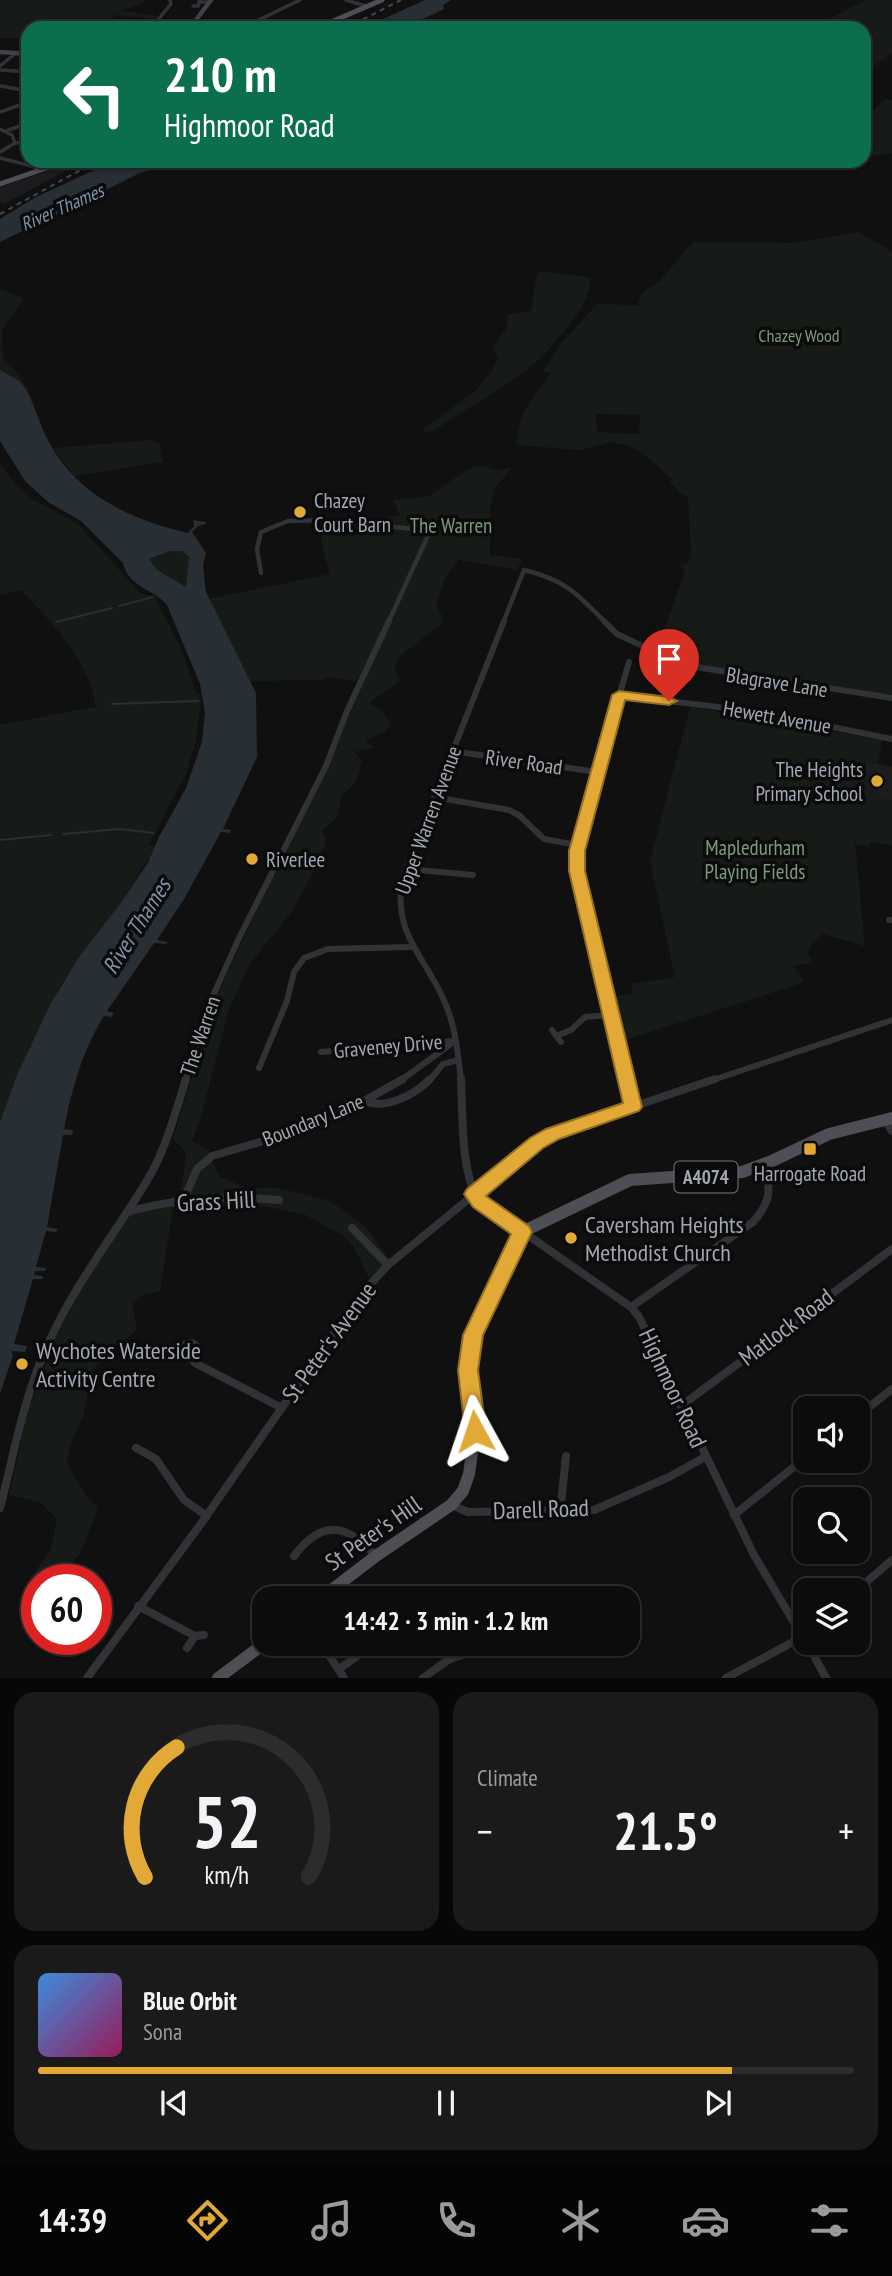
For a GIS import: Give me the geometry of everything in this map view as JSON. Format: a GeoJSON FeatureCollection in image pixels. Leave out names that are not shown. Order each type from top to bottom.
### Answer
{"type":"FeatureCollection","features":[{"type":"Feature","properties":{"kind":"main road"},"geometry":{"type":"LineString","coordinates":[[333,21],[382,0]]}},
{"type":"Feature","properties":{"kind":"main road"},"geometry":{"type":"LineString","coordinates":[[0,184],[46,168]]}},
{"type":"Feature","properties":{"kind":"main road","name":"A4074"},"geometry":{"type":"LineString","coordinates":[[522,1232],[630,1180],[664,1175],[722,1176],[764,1166],[837,1130],[888,1119]]}},
{"type":"Feature","properties":{"kind":"main road"},"geometry":{"type":"LineString","coordinates":[[451,1505],[463,1491],[473,1452],[475,1413],[468,1370],[473,1335],[522,1232]]}},
{"type":"Feature","properties":{"kind":"main road","name":"St Peter's Hill"},"geometry":{"type":"LineString","coordinates":[[337,1586],[451,1505]]}},
{"type":"Feature","properties":{"kind":"main road"},"geometry":{"type":"LineString","coordinates":[[218,1678],[252,1652]]}},
{"type":"Feature","properties":{"kind":"street"},"geometry":{"type":"LineString","coordinates":[[157,21],[171,4],[170,0]]}},
{"type":"Feature","properties":{"kind":"street"},"geometry":{"type":"LineString","coordinates":[[256,21],[300,0]]}},
{"type":"Feature","properties":{"kind":"street"},"geometry":{"type":"LineString","coordinates":[[346,0],[366,6]]}},
{"type":"Feature","properties":{"kind":"street"},"geometry":{"type":"LineString","coordinates":[[193,6],[198,6],[200,1],[211,1]]}},
{"type":"Feature","properties":{"kind":"street"},"geometry":{"type":"LineString","coordinates":[[195,21],[211,1]]}},
{"type":"Feature","properties":{"kind":"street"},"geometry":{"type":"LineString","coordinates":[[0,52],[21,53]]}},
{"type":"Feature","properties":{"kind":"street"},"geometry":{"type":"LineString","coordinates":[[0,68],[16,53]]}},
{"type":"Feature","properties":{"kind":"street"},"geometry":{"type":"LineString","coordinates":[[0,68],[21,71]]}},
{"type":"Feature","properties":{"kind":"street"},"geometry":{"type":"LineString","coordinates":[[1,86],[21,90]]}},
{"type":"Feature","properties":{"kind":"street"},"geometry":{"type":"LineString","coordinates":[[0,113],[21,105]]}},
{"type":"Feature","properties":{"kind":"street"},"geometry":{"type":"LineString","coordinates":[[6,131],[21,126]]}},
{"type":"Feature","properties":{"kind":"street"},"geometry":{"type":"LineString","coordinates":[[0,129],[6,131],[15,143]]}},
{"type":"Feature","properties":{"kind":"street"},"geometry":{"type":"LineString","coordinates":[[0,152],[21,143]]}},
{"type":"Feature","properties":{"kind":"street"},"geometry":{"type":"LineString","coordinates":[[0,158],[21,163]]}},
{"type":"Feature","properties":{"kind":"street"},"geometry":{"type":"LineString","coordinates":[[39,168],[43,169]]}},
{"type":"Feature","properties":{"kind":"street","name":"The Warren"},"geometry":{"type":"LineString","coordinates":[[0,1508],[28,1396],[48,1343],[96,1257],[138,1194],[167,1137],[212,998],[240,936],[326,766],[347,711],[430,531],[365,522],[288,521],[261,532],[257,549],[261,573]]}},
{"type":"Feature","properties":{"kind":"street","name":"Blagrave Lane"},"geometry":{"type":"LineString","coordinates":[[524,570],[548,576],[575,591],[617,634],[683,665],[892,698]]}},
{"type":"Feature","properties":{"kind":"street","name":"Upper Warren Avenue"},"geometry":{"type":"LineString","coordinates":[[474,1194],[458,1060],[449,1012],[412,947],[398,916],[398,903],[407,869],[434,797],[524,570]]}},
{"type":"Feature","properties":{"kind":"street"},"geometry":{"type":"LineString","coordinates":[[629,663],[577,845],[577,871],[633,1107]]}},
{"type":"Feature","properties":{"kind":"street","name":"Hewett Avenue"},"geometry":{"type":"LineString","coordinates":[[619,695],[759,712],[892,739]]}},
{"type":"Feature","properties":{"kind":"street","name":"River Road"},"geometry":{"type":"LineString","coordinates":[[452,751],[597,772]]}},
{"type":"Feature","properties":{"kind":"street"},"geometry":{"type":"LineString","coordinates":[[434,797],[509,810],[520,816],[548,841],[577,845]]}},
{"type":"Feature","properties":{"kind":"street"},"geometry":{"type":"LineString","coordinates":[[407,869],[473,875]]}},
{"type":"Feature","properties":{"kind":"street"},"geometry":{"type":"LineString","coordinates":[[259,1065],[272,1030],[287,1002],[297,963],[306,956],[322,950],[394,951],[412,947]]}},
{"type":"Feature","properties":{"kind":"street"},"geometry":{"type":"LineString","coordinates":[[556,1036],[571,1030],[585,1017],[610,1015]]}},
{"type":"Feature","properties":{"kind":"street","name":"St Peter's Avenue"},"geometry":{"type":"LineString","coordinates":[[87,1678],[207,1516],[362,1293],[388,1265],[474,1194],[552,1134],[892,1020]]}},
{"type":"Feature","properties":{"kind":"street","name":"Graveney Drive"},"geometry":{"type":"LineString","coordinates":[[321,1052],[455,1041]]}},
{"type":"Feature","properties":{"kind":"street","name":"Boundary Lane"},"geometry":{"type":"LineString","coordinates":[[183,1201],[197,1169],[212,1156],[284,1135],[364,1101],[405,1078],[455,1041]]}},
{"type":"Feature","properties":{"kind":"street"},"geometry":{"type":"LineString","coordinates":[[364,1101],[375,1106],[391,1102],[427,1083],[443,1064],[458,1060]]}},
{"type":"Feature","properties":{"kind":"street"},"geometry":{"type":"LineString","coordinates":[[888,1119],[892,1131]]}},
{"type":"Feature","properties":{"kind":"street"},"geometry":{"type":"LineString","coordinates":[[631,1307],[753,1222],[765,1209],[771,1190],[764,1166]]}},
{"type":"Feature","properties":{"kind":"street","name":"Grass Hill"},"geometry":{"type":"LineString","coordinates":[[138,1194],[152,1204]]}},
{"type":"Feature","properties":{"kind":"street","name":"Highmoor Road"},"geometry":{"type":"LineString","coordinates":[[474,1194],[480,1202],[631,1307],[639,1317],[734,1515],[793,1618]]}},
{"type":"Feature","properties":{"kind":"street","name":"Grass Hill"},"geometry":{"type":"LineString","coordinates":[[127,1212],[152,1204],[183,1201],[238,1197],[279,1200]]}},
{"type":"Feature","properties":{"kind":"street"},"geometry":{"type":"LineString","coordinates":[[352,1228],[388,1265]]}},
{"type":"Feature","properties":{"kind":"street","name":"Matlock Road"},"geometry":{"type":"LineString","coordinates":[[681,1406],[892,1249]]}},
{"type":"Feature","properties":{"kind":"street"},"geometry":{"type":"LineString","coordinates":[[192,1358],[195,1363],[282,1408]]}},
{"type":"Feature","properties":{"kind":"street"},"geometry":{"type":"LineString","coordinates":[[870,1406],[892,1389]]}},
{"type":"Feature","properties":{"kind":"street"},"geometry":{"type":"LineString","coordinates":[[136,1448],[164,1464],[183,1500],[207,1516]]}},
{"type":"Feature","properties":{"kind":"street"},"geometry":{"type":"LineString","coordinates":[[560,1512],[566,1456]]}},
{"type":"Feature","properties":{"kind":"street","name":"Darell Road"},"geometry":{"type":"LineString","coordinates":[[451,1505],[468,1512],[594,1510],[669,1477],[705,1457]]}},
{"type":"Feature","properties":{"kind":"street"},"geometry":{"type":"LineString","coordinates":[[734,1515],[793,1468]]}},
{"type":"Feature","properties":{"kind":"street"},"geometry":{"type":"LineString","coordinates":[[295,1556],[301,1546],[327,1529],[343,1525],[367,1544],[376,1556]]}},
{"type":"Feature","properties":{"kind":"street"},"geometry":{"type":"LineString","coordinates":[[870,1579],[892,1560]]}},
{"type":"Feature","properties":{"kind":"street"},"geometry":{"type":"LineString","coordinates":[[138,1606],[199,1635],[187,1648]]}},
{"type":"Feature","properties":{"kind":"street"},"geometry":{"type":"LineString","coordinates":[[726,1678],[793,1645]]}},
{"type":"Feature","properties":{"kind":"street","name":"Highmoor Road"},"geometry":{"type":"LineString","coordinates":[[814,1655],[826,1678]]}},
{"type":"Feature","properties":{"kind":"street"},"geometry":{"type":"LineString","coordinates":[[330,1656],[342,1673],[356,1657]]}},
{"type":"Feature","properties":{"kind":"street"},"geometry":{"type":"LineString","coordinates":[[423,1678],[434,1665],[453,1656]]}},
{"type":"Feature","properties":{"kind":"shaded area"},"geometry":{"type":"Polygon","coordinates":[[[58,168],[71,168],[4,204],[0,203],[0,187],[58,168]]]}},
{"type":"Feature","properties":{"kind":"shaded area","name":"The Heights Primary School"},"geometry":{"type":"Polygon","coordinates":[[[865,760],[892,767],[892,800],[860,795],[865,760]]]}},
{"type":"Feature","properties":{"kind":"green space"},"geometry":{"type":"Polygon","coordinates":[[[0,0],[142,0],[147,1],[121,11],[158,16],[155,19],[115,15],[111,21],[21,21],[21,38],[0,38],[0,0]]]}},
{"type":"Feature","properties":{"kind":"green space"},"geometry":{"type":"Polygon","coordinates":[[[866,0],[892,0],[892,53],[871,66],[871,21],[825,21],[866,0]]]}},
{"type":"Feature","properties":{"kind":"green space"},"geometry":{"type":"Polygon","coordinates":[[[886,99],[892,100],[892,153],[871,156],[871,113],[886,99]]]}},
{"type":"Feature","properties":{"kind":"green space","name":"Chazey Wood"},"geometry":{"type":"Polygon","coordinates":[[[859,232],[892,252],[892,698],[681,663],[656,652],[685,572],[681,566],[688,563],[691,555],[688,496],[681,494],[669,481],[674,480],[641,452],[626,445],[610,442],[580,450],[516,445],[524,414],[551,373],[543,371],[560,345],[597,304],[638,305],[642,293],[660,281],[693,242],[792,243],[859,232]],[[595,414],[598,432],[639,434],[640,415],[595,414]]]}},
{"type":"Feature","properties":{"kind":"green space"},"geometry":{"type":"Polygon","coordinates":[[[542,271],[591,278],[585,300],[574,318],[543,356],[523,373],[431,433],[421,431],[475,391],[492,371],[498,358],[492,348],[506,329],[508,314],[531,311],[537,274],[542,271]]]}},
{"type":"Feature","properties":{"kind":"green space"},"geometry":{"type":"Polygon","coordinates":[[[0,289],[24,298],[2,329],[3,359],[24,383],[35,412],[21,383],[0,370],[0,289]]]}},
{"type":"Feature","properties":{"kind":"green space"},"geometry":{"type":"Polygon","coordinates":[[[152,440],[159,443],[163,462],[74,476],[53,448],[152,440]]]}},
{"type":"Feature","properties":{"kind":"green space"},"geometry":{"type":"Polygon","coordinates":[[[0,464],[16,485],[32,499],[78,524],[141,594],[159,597],[156,599],[181,649],[197,695],[200,694],[201,698],[196,740],[186,774],[150,842],[149,845],[156,846],[120,904],[60,986],[17,1075],[0,1122],[0,725],[99,706],[95,704],[86,673],[77,658],[43,613],[21,590],[0,595],[0,464]]]}},
{"type":"Feature","properties":{"kind":"green space","name":"The Warren"},"geometry":{"type":"Polygon","coordinates":[[[470,468],[512,468],[494,489],[490,508],[490,555],[523,559],[517,570],[459,560],[446,576],[436,604],[443,618],[442,624],[401,655],[394,668],[400,679],[369,704],[381,710],[391,723],[384,732],[365,741],[375,748],[354,752],[362,760],[356,782],[341,796],[338,816],[322,831],[326,838],[321,859],[290,914],[251,962],[229,1009],[201,1117],[192,1141],[207,1149],[219,1176],[248,1189],[274,1187],[330,1201],[366,1227],[390,1260],[369,1278],[353,1245],[344,1236],[306,1215],[268,1207],[173,1208],[160,1291],[141,1296],[132,1303],[137,1329],[93,1369],[84,1414],[69,1449],[67,1463],[87,1497],[98,1508],[80,1554],[70,1564],[40,1564],[51,1549],[57,1519],[40,1502],[9,1495],[28,1411],[55,1338],[97,1261],[129,1215],[158,1208],[181,1192],[186,1153],[173,1139],[216,998],[362,682],[325,677],[323,680],[250,681],[209,599],[330,574],[321,541],[323,521],[387,526],[363,519],[400,516],[394,500],[429,496],[470,468]]]}},
{"type":"Feature","properties":{"kind":"green space"},"geometry":{"type":"Polygon","coordinates":[[[171,551],[182,551],[189,557],[186,587],[157,570],[149,559],[171,551]]]}},
{"type":"Feature","properties":{"kind":"green space","name":"Mapledurham Playing Fields"},"geometry":{"type":"Polygon","coordinates":[[[690,707],[882,740],[878,763],[865,760],[860,795],[892,800],[892,845],[870,842],[869,846],[855,844],[865,946],[823,934],[810,947],[808,954],[812,963],[793,966],[805,982],[622,1041],[612,997],[633,993],[631,984],[675,977],[650,861],[690,707]]]}},
{"type":"Feature","properties":{"kind":"green space"},"geometry":{"type":"Polygon","coordinates":[[[864,774],[879,776],[878,796],[863,794],[864,774]]]}},
{"type":"Feature","properties":{"kind":"water"},"geometry":{"type":"Polygon","coordinates":[[[425,0],[451,0],[443,5],[444,9],[415,21],[378,21],[425,0]]]}},
{"type":"Feature","properties":{"kind":"water","name":"River Thames"},"geometry":{"type":"Polygon","coordinates":[[[99,168],[155,168],[140,173],[0,242],[0,219],[36,197],[99,168]]]}},
{"type":"Feature","properties":{"kind":"water","name":"River Thames"},"geometry":{"type":"Polygon","coordinates":[[[0,370],[23,386],[59,459],[89,490],[146,521],[188,533],[194,526],[193,520],[206,522],[192,532],[206,553],[203,566],[206,592],[256,693],[257,757],[223,829],[231,830],[230,833],[221,832],[184,899],[157,940],[168,942],[154,943],[107,1011],[114,1013],[111,1017],[104,1016],[84,1057],[74,1085],[64,1129],[73,1130],[72,1135],[63,1135],[47,1227],[58,1229],[56,1232],[46,1231],[36,1267],[46,1268],[45,1271],[35,1271],[34,1275],[43,1276],[43,1279],[33,1279],[14,1344],[27,1346],[25,1352],[11,1351],[13,1355],[0,1394],[0,1122],[17,1075],[51,1003],[79,957],[147,864],[186,788],[202,742],[205,712],[200,684],[167,605],[136,583],[123,563],[81,521],[48,502],[25,481],[0,441],[0,370]],[[171,551],[149,559],[157,570],[186,587],[189,557],[182,551],[171,551]]]}},
{"type":"Feature","properties":{"kind":"waterway"},"geometry":{"type":"LineString","coordinates":[[119,606],[153,597]]}},
{"type":"Feature","properties":{"kind":"waterway"},"geometry":{"type":"LineString","coordinates":[[56,622],[112,608]]}},
{"type":"Feature","properties":{"kind":"waterway"},"geometry":{"type":"LineString","coordinates":[[112,704],[198,701]]}},
{"type":"Feature","properties":{"kind":"waterway"},"geometry":{"type":"LineString","coordinates":[[63,834],[120,829],[154,833]]}},
{"type":"Feature","properties":{"kind":"waterway"},"geometry":{"type":"LineString","coordinates":[[0,840],[51,835]]}},
{"type":"Feature","properties":{"kind":"railway"},"geometry":{"type":"LineString","coordinates":[[360,21],[401,0]]}},
{"type":"Feature","properties":{"kind":"railway"},"geometry":{"type":"LineString","coordinates":[[0,214],[84,168]]}},
{"type":"Feature","properties":{"kind":"place","name":"Chazey Court Barn"},"geometry":{"type":"Point","coordinates":[300,512]}},
{"type":"Feature","properties":{"kind":"place","name":"The Heights Primary School"},"geometry":{"type":"Point","coordinates":[877,781]}},
{"type":"Feature","properties":{"kind":"place","name":"Riverlee"},"geometry":{"type":"Point","coordinates":[252,859]}},
{"type":"Feature","properties":{"kind":"place","name":"Harrogate Road"},"geometry":{"type":"Point","coordinates":[810,1149]}},
{"type":"Feature","properties":{"kind":"place","name":"Caversham Heights Methodist Church"},"geometry":{"type":"Point","coordinates":[571,1238]}},
{"type":"Feature","properties":{"kind":"place","name":"Wychotes Waterside Activity Centre"},"geometry":{"type":"Point","coordinates":[22,1364]}},
{"type":"Feature","properties":{"kind":"route"},"geometry":{"type":"LineString","coordinates":[[475,1431],[468,1370],[473,1335],[522,1232],[480,1202],[474,1194],[552,1134],[633,1107],[577,871],[577,851],[619,695],[669,701]]}}]}
